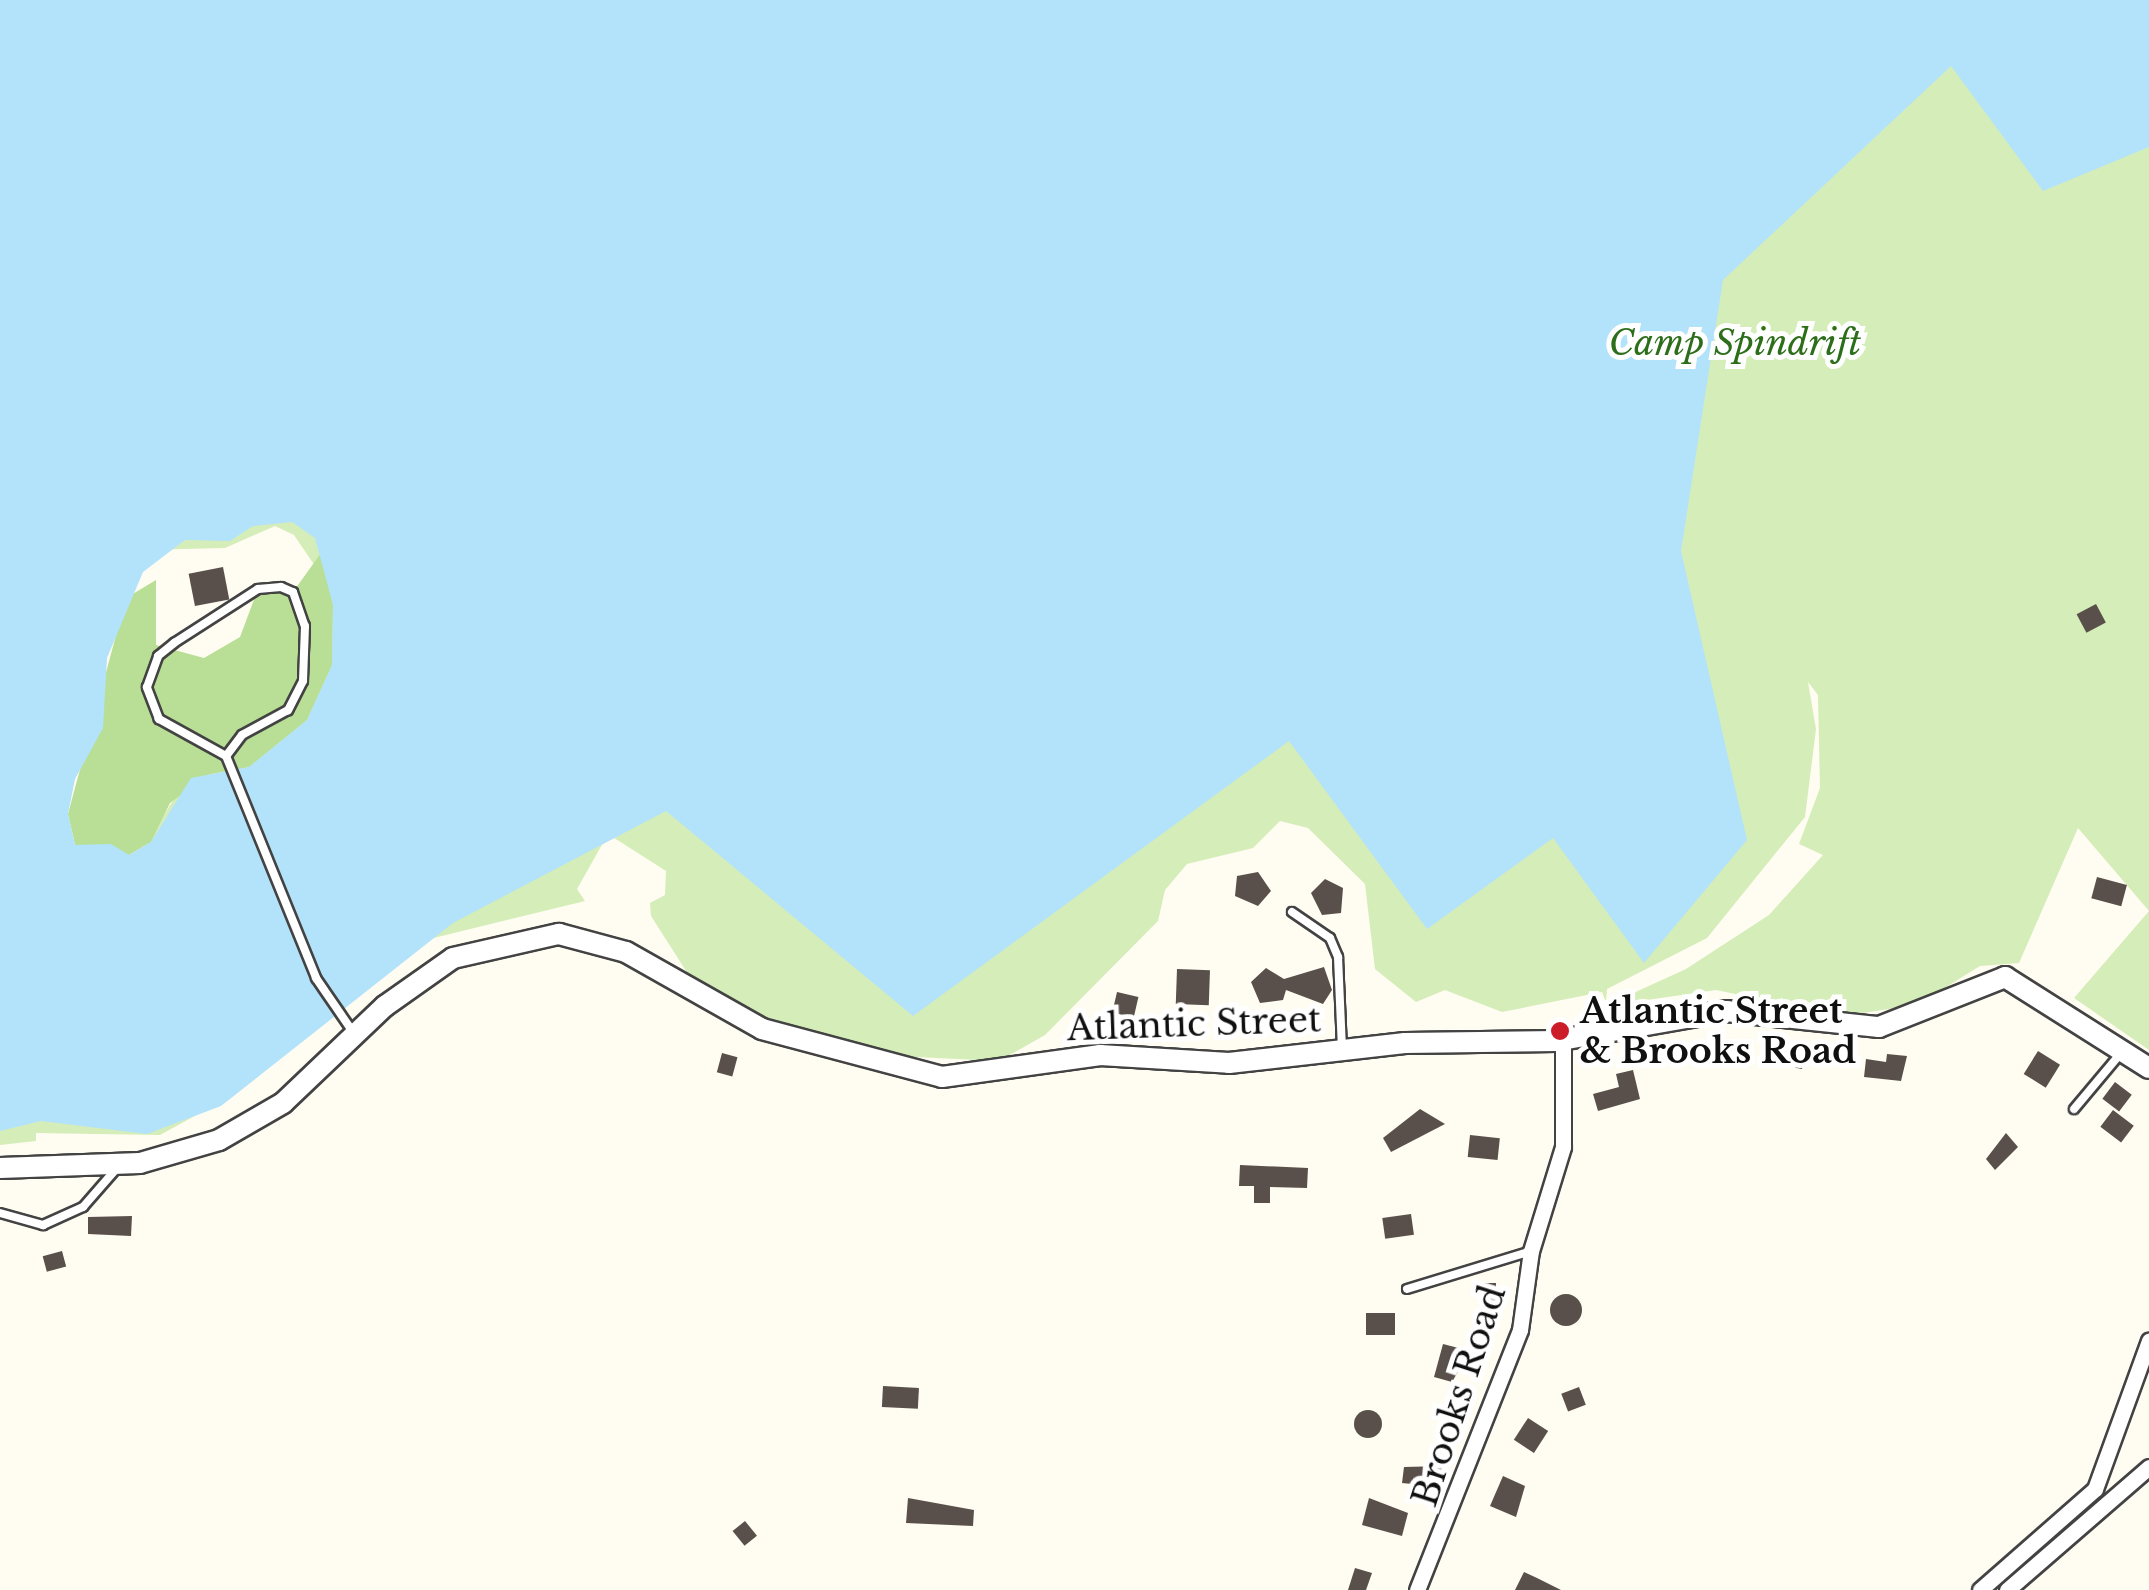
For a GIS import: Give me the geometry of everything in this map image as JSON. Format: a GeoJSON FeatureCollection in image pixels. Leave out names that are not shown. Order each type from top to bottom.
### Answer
{"type":"FeatureCollection","features":[{"type":"Feature","properties":{"kind":"street","name":"Atlantic Street"},"geometry":{"type":"LineString","coordinates":[[0,1168],[120,1164],[219,1140],[282,1103],[356,1035],[454,958],[492,942],[559,934],[648,962],[732,1017],[898,1072],[972,1076],[1100,1055],[1229,1063],[1342,1052],[1563,1040],[1726,1011],[1878,1027],[2005,977],[2048,996],[2121,1052],[2149,1068]]}},
{"type":"Feature","properties":{"kind":"street","name":"Brooks Road"},"geometry":{"type":"LineString","coordinates":[[1417,1590],[1520,1330],[1531,1251],[1563,1147],[1563,1040]]}},
{"type":"Feature","properties":{"kind":"street"},"geometry":{"type":"LineString","coordinates":[[1980,1590],[2095,1489],[2149,1341]]}},
{"type":"Feature","properties":{"kind":"street"},"geometry":{"type":"LineString","coordinates":[[2007,1590],[2149,1466]]}},
{"type":"Feature","properties":{"kind":"lane"},"geometry":{"type":"LineString","coordinates":[[226,756],[242,734],[288,710],[303,681],[306,626],[293,592],[281,586],[258,589],[174,644],[158,656],[146,687],[159,719],[226,756],[316,978],[356,1035]]}},
{"type":"Feature","properties":{"kind":"lane"},"geometry":{"type":"LineString","coordinates":[[1292,912],[1330,938],[1338,957],[1342,1052]]}},
{"type":"Feature","properties":{"kind":"lane"},"geometry":{"type":"LineString","coordinates":[[2074,1109],[2121,1052]]}},
{"type":"Feature","properties":{"kind":"lane"},"geometry":{"type":"LineString","coordinates":[[0,1213],[44,1225],[83,1207],[120,1164]]}},
{"type":"Feature","properties":{"kind":"lane"},"geometry":{"type":"LineString","coordinates":[[1407,1289],[1531,1251]]}},
{"type":"Feature","properties":{"kind":"green space","name":"Camp Spindrift"},"geometry":{"type":"Polygon","coordinates":[[[2149,0],[2149,911],[2078,828],[2019,963],[1980,966],[1917,1005],[1841,1016],[1716,990],[1605,1006],[1686,969],[1769,915],[1823,855],[1799,844],[1820,788],[1818,695],[1808,682],[1816,729],[1805,817],[1707,938],[1607,989],[1606,1002],[1602,992],[1502,1012],[1445,990],[1416,1002],[1375,969],[1365,884],[1308,828],[1280,821],[1253,848],[1187,864],[1165,890],[1158,921],[1045,1035],[999,1061],[875,1055],[723,1002],[688,974],[651,916],[650,903],[665,895],[666,871],[608,834],[577,889],[585,901],[401,946],[213,1106],[160,1135],[36,1133],[36,1141],[0,1145],[0,29],[898,393],[2149,0]],[[275,526],[225,548],[141,550],[57,807],[84,864],[141,852],[317,569],[294,535],[275,526]]]}},
{"type":"Feature","properties":{"kind":"green space"},"geometry":{"type":"Polygon","coordinates":[[[321,553],[333,605],[332,665],[307,720],[249,767],[210,774],[170,803],[151,842],[129,855],[75,845],[68,814],[126,598],[156,580],[156,645],[204,658],[240,637],[258,589],[293,592],[321,553]]]}},
{"type":"Feature","properties":{"kind":"green space"},"geometry":{"type":"Polygon","coordinates":[[[2149,911],[2149,1050],[2074,998],[2149,911]]]}},
{"type":"Feature","properties":{"kind":"water"},"geometry":{"type":"Polygon","coordinates":[[[0,0],[2149,0],[2149,147],[2043,191],[1951,66],[1723,280],[1681,551],[1747,840],[1644,963],[1553,838],[1427,929],[1289,741],[913,1016],[666,811],[453,923],[221,1106],[147,1134],[41,1121],[0,1131],[0,0]],[[292,522],[253,526],[230,541],[185,540],[143,572],[107,658],[103,728],[75,779],[68,814],[75,845],[111,844],[129,855],[151,842],[191,778],[249,767],[307,720],[332,665],[333,605],[315,538],[292,522]]]}},
{"type":"Feature","properties":{"kind":"building"},"geometry":{"type":"Polygon","coordinates":[[[223,567],[229,599],[195,606],[189,574],[223,567]]]}},
{"type":"Feature","properties":{"kind":"building"},"geometry":{"type":"Polygon","coordinates":[[[2096,604],[2106,623],[2086,633],[2077,614],[2096,604]]]}},
{"type":"Feature","properties":{"kind":"building"},"geometry":{"type":"Polygon","coordinates":[[[1258,872],[1271,891],[1258,906],[1235,896],[1237,876],[1258,872]]]}},
{"type":"Feature","properties":{"kind":"building"},"geometry":{"type":"Polygon","coordinates":[[[2097,877],[2127,885],[2121,906],[2091,898],[2097,877]]]}},
{"type":"Feature","properties":{"kind":"building"},"geometry":{"type":"Polygon","coordinates":[[[1325,879],[1343,888],[1341,913],[1322,915],[1311,893],[1325,879]]]}},
{"type":"Feature","properties":{"kind":"building"},"geometry":{"type":"Polygon","coordinates":[[[1324,967],[1332,990],[1323,1004],[1286,990],[1283,1000],[1260,1003],[1251,982],[1266,968],[1284,979],[1324,967]]]}},
{"type":"Feature","properties":{"kind":"building"},"geometry":{"type":"Polygon","coordinates":[[[1177,969],[1210,970],[1209,1005],[1176,1004],[1177,969]]]}},
{"type":"Feature","properties":{"kind":"building"},"geometry":{"type":"Polygon","coordinates":[[[1117,992],[1138,997],[1134,1017],[1112,1012],[1117,992]]]}},
{"type":"Feature","properties":{"kind":"building"},"geometry":{"type":"Polygon","coordinates":[[[1767,1046],[1806,1049],[1802,1069],[1764,1062],[1767,1046]]]}},
{"type":"Feature","properties":{"kind":"building"},"geometry":{"type":"Polygon","coordinates":[[[2038,1051],[2060,1065],[2046,1088],[2024,1074],[2038,1051]]]}},
{"type":"Feature","properties":{"kind":"building"},"geometry":{"type":"Polygon","coordinates":[[[722,1053],[737,1057],[732,1076],[717,1072],[722,1053]]]}},
{"type":"Feature","properties":{"kind":"building"},"geometry":{"type":"Polygon","coordinates":[[[1887,1054],[1907,1056],[1901,1081],[1864,1077],[1866,1059],[1886,1062],[1887,1054]]]}},
{"type":"Feature","properties":{"kind":"building"},"geometry":{"type":"Polygon","coordinates":[[[1633,1070],[1640,1099],[1598,1111],[1593,1094],[1619,1087],[1616,1074],[1633,1070]]]}},
{"type":"Feature","properties":{"kind":"building"},"geometry":{"type":"Polygon","coordinates":[[[2115,1082],[2132,1095],[2119,1111],[2102,1099],[2115,1082]]]}},
{"type":"Feature","properties":{"kind":"building"},"geometry":{"type":"Polygon","coordinates":[[[1420,1109],[1445,1124],[1391,1152],[1383,1138],[1420,1109]]]}},
{"type":"Feature","properties":{"kind":"building"},"geometry":{"type":"Polygon","coordinates":[[[2113,1110],[2134,1126],[2121,1142],[2100,1127],[2113,1110]]]}},
{"type":"Feature","properties":{"kind":"building"},"geometry":{"type":"Polygon","coordinates":[[[2006,1133],[2018,1147],[1995,1170],[1986,1159],[2006,1133]]]}},
{"type":"Feature","properties":{"kind":"building"},"geometry":{"type":"Polygon","coordinates":[[[1470,1135],[1500,1138],[1498,1160],[1468,1157],[1470,1135]]]}},
{"type":"Feature","properties":{"kind":"building"},"geometry":{"type":"Polygon","coordinates":[[[1240,1165],[1308,1168],[1307,1188],[1270,1187],[1270,1203],[1254,1203],[1254,1186],[1239,1186],[1240,1165]]]}},
{"type":"Feature","properties":{"kind":"building"},"geometry":{"type":"Polygon","coordinates":[[[1411,1214],[1414,1235],[1385,1239],[1382,1218],[1411,1214]]]}},
{"type":"Feature","properties":{"kind":"building"},"geometry":{"type":"Polygon","coordinates":[[[132,1216],[131,1236],[88,1234],[88,1217],[132,1216]]]}},
{"type":"Feature","properties":{"kind":"building"},"geometry":{"type":"Polygon","coordinates":[[[62,1251],[66,1266],[47,1272],[43,1256],[62,1251]]]}},
{"type":"Feature","properties":{"kind":"building"},"geometry":{"type":"Polygon","coordinates":[[[1481,1283],[1496,1283],[1496,1312],[1481,1312],[1481,1283]]]}},
{"type":"Feature","properties":{"kind":"building"},"geometry":{"type":"Polygon","coordinates":[[[1566,1294],[1578,1298],[1582,1310],[1578,1322],[1566,1326],[1554,1322],[1550,1310],[1554,1298],[1566,1294]]]}},
{"type":"Feature","properties":{"kind":"building"},"geometry":{"type":"Polygon","coordinates":[[[1366,1313],[1395,1313],[1395,1335],[1366,1335],[1366,1313]]]}},
{"type":"Feature","properties":{"kind":"building"},"geometry":{"type":"Polygon","coordinates":[[[1443,1344],[1470,1351],[1452,1382],[1434,1377],[1443,1344]]]}},
{"type":"Feature","properties":{"kind":"building"},"geometry":{"type":"Polygon","coordinates":[[[883,1386],[919,1388],[918,1409],[882,1407],[883,1386]]]}},
{"type":"Feature","properties":{"kind":"building"},"geometry":{"type":"Polygon","coordinates":[[[1579,1387],[1586,1405],[1568,1412],[1561,1394],[1579,1387]]]}},
{"type":"Feature","properties":{"kind":"building"},"geometry":{"type":"Polygon","coordinates":[[[1368,1410],[1378,1414],[1382,1424],[1378,1434],[1368,1438],[1358,1434],[1354,1424],[1358,1414],[1368,1410]]]}},
{"type":"Feature","properties":{"kind":"building"},"geometry":{"type":"Polygon","coordinates":[[[1528,1418],[1548,1431],[1534,1453],[1514,1440],[1528,1418]]]}},
{"type":"Feature","properties":{"kind":"building"},"geometry":{"type":"Polygon","coordinates":[[[1443,1466],[1441,1487],[1402,1483],[1404,1467],[1443,1466]]]}},
{"type":"Feature","properties":{"kind":"building"},"geometry":{"type":"Polygon","coordinates":[[[1503,1476],[1525,1486],[1516,1517],[1490,1506],[1503,1476]]]}},
{"type":"Feature","properties":{"kind":"building"},"geometry":{"type":"Polygon","coordinates":[[[908,1498],[974,1510],[973,1526],[906,1523],[908,1498]]]}},
{"type":"Feature","properties":{"kind":"building"},"geometry":{"type":"Polygon","coordinates":[[[1369,1498],[1408,1513],[1402,1536],[1362,1525],[1369,1498]]]}},
{"type":"Feature","properties":{"kind":"building"},"geometry":{"type":"Polygon","coordinates":[[[745,1521],[757,1536],[745,1546],[733,1531],[745,1521]]]}},
{"type":"Feature","properties":{"kind":"building"},"geometry":{"type":"Polygon","coordinates":[[[1355,1568],[1372,1573],[1366,1590],[1348,1590],[1355,1568]]]}},
{"type":"Feature","properties":{"kind":"building"},"geometry":{"type":"Polygon","coordinates":[[[1524,1572],[1537,1578],[1561,1590],[1515,1590],[1524,1572]]]}},
{"type":"Feature","properties":{"kind":"place","name":"Atlantic Street & Brooks Road"},"geometry":{"type":"Point","coordinates":[1560,1031]}}]}
